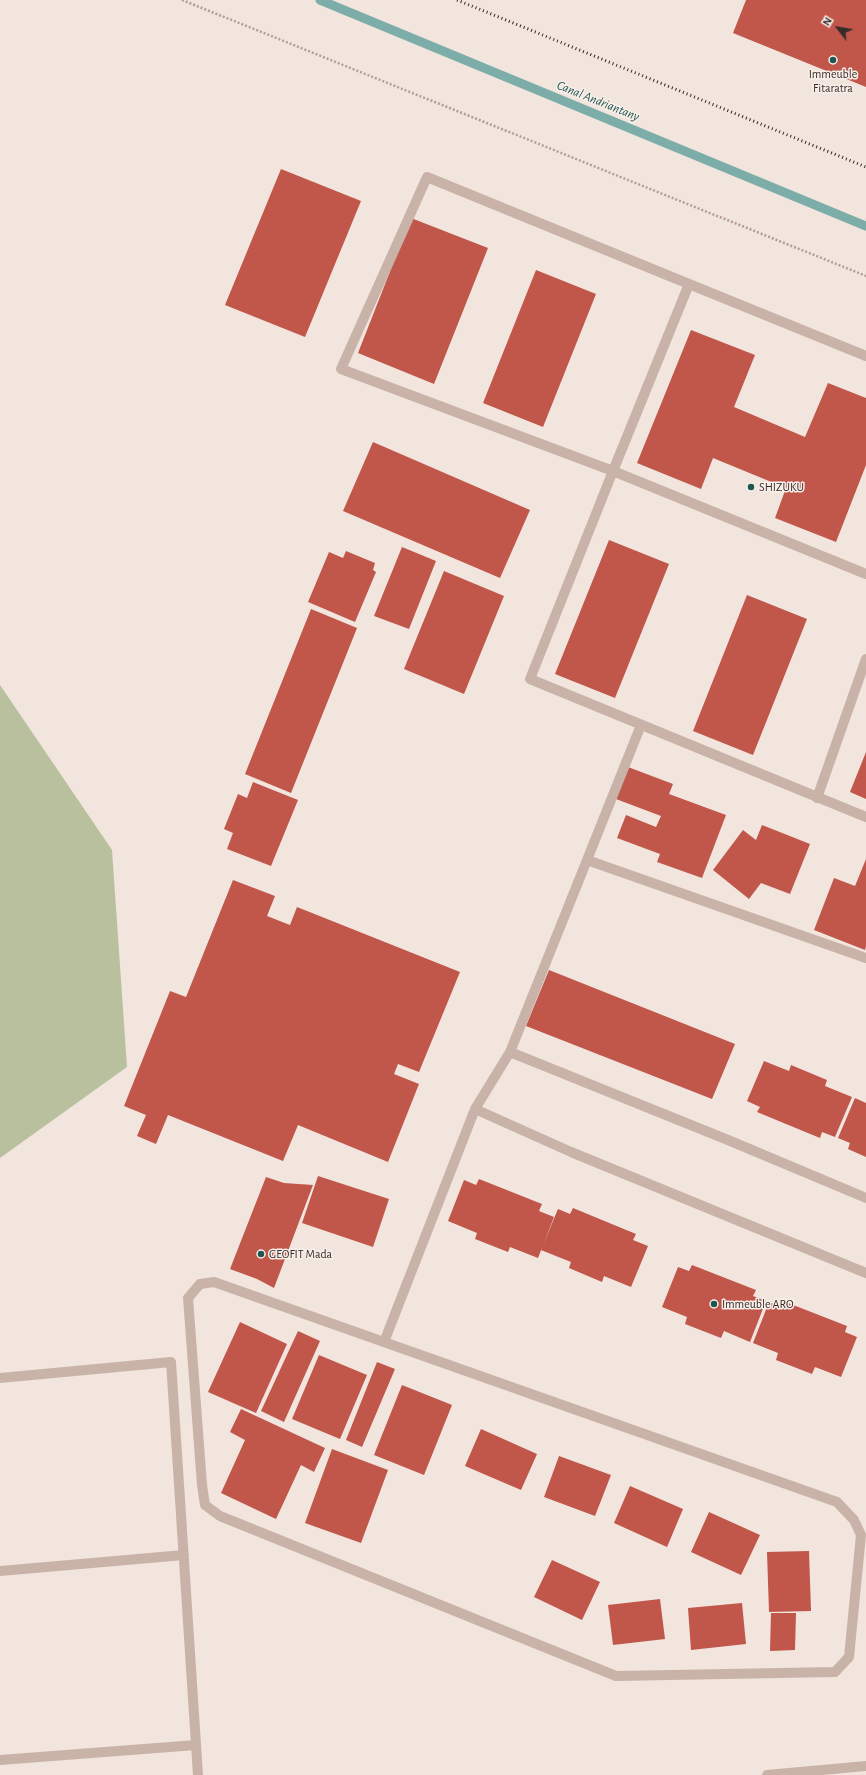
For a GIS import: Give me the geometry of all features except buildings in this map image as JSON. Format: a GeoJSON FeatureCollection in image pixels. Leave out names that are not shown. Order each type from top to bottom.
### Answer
{"type":"FeatureCollection","features":[{"type":"Feature","properties":{"kind":"lane"},"geometry":{"type":"LineString","coordinates":[[866,356],[427,177],[341,369],[613,471],[866,574]]}},
{"type":"Feature","properties":{"kind":"lane"},"geometry":{"type":"LineString","coordinates":[[689,284],[530,679],[866,817]]}},
{"type":"Feature","properties":{"kind":"lane"},"geometry":{"type":"LineString","coordinates":[[817,798],[866,659]]}},
{"type":"Feature","properties":{"kind":"lane"},"geometry":{"type":"LineString","coordinates":[[384,1342],[475,1109],[510,1052],[641,725]]}},
{"type":"Feature","properties":{"kind":"lane"},"geometry":{"type":"LineString","coordinates":[[587,860],[866,958]]}},
{"type":"Feature","properties":{"kind":"lane"},"geometry":{"type":"LineString","coordinates":[[510,1052],[728,1140],[866,1198]]}},
{"type":"Feature","properties":{"kind":"lane"},"geometry":{"type":"LineString","coordinates":[[475,1109],[571,1152],[866,1273]]}},
{"type":"Feature","properties":{"kind":"lane"},"geometry":{"type":"LineString","coordinates":[[214,1282],[384,1342],[837,1502],[854,1520],[861,1535],[849,1657],[836,1672],[616,1676],[220,1516],[206,1505],[202,1485],[188,1298],[200,1284],[214,1282]]}},
{"type":"Feature","properties":{"kind":"lane"},"geometry":{"type":"LineString","coordinates":[[0,1378],[171,1362],[198,1775]]}},
{"type":"Feature","properties":{"kind":"lane"},"geometry":{"type":"LineString","coordinates":[[0,1571],[184,1555]]}},
{"type":"Feature","properties":{"kind":"lane"},"geometry":{"type":"LineString","coordinates":[[0,1760],[196,1745]]}},
{"type":"Feature","properties":{"kind":"lane"},"geometry":{"type":"LineString","coordinates":[[767,1775],[866,1766]]}},
{"type":"Feature","properties":{"kind":"path"},"geometry":{"type":"LineString","coordinates":[[182,0],[866,276]]}},
{"type":"Feature","properties":{"kind":"green space"},"geometry":{"type":"Polygon","coordinates":[[[0,685],[112,850],[127,1067],[0,1158],[0,685]]]}},
{"type":"Feature","properties":{"kind":"waterway","name":"Canal Andriantany"},"geometry":{"type":"LineString","coordinates":[[320,0],[866,226]]}},
{"type":"Feature","properties":{"kind":"railway"},"geometry":{"type":"LineString","coordinates":[[457,0],[866,167]]}},
{"type":"Feature","properties":{"kind":"place","name":"Immeuble Fitaratra"},"geometry":{"type":"Point","coordinates":[833,60]}},
{"type":"Feature","properties":{"kind":"place","name":"SHIZUKU"},"geometry":{"type":"Point","coordinates":[751,487]}},
{"type":"Feature","properties":{"kind":"place","name":"GEOFIT Mada"},"geometry":{"type":"Point","coordinates":[261,1254]}},
{"type":"Feature","properties":{"kind":"place","name":"Immeuble ARO"},"geometry":{"type":"Point","coordinates":[714,1304]}}]}
